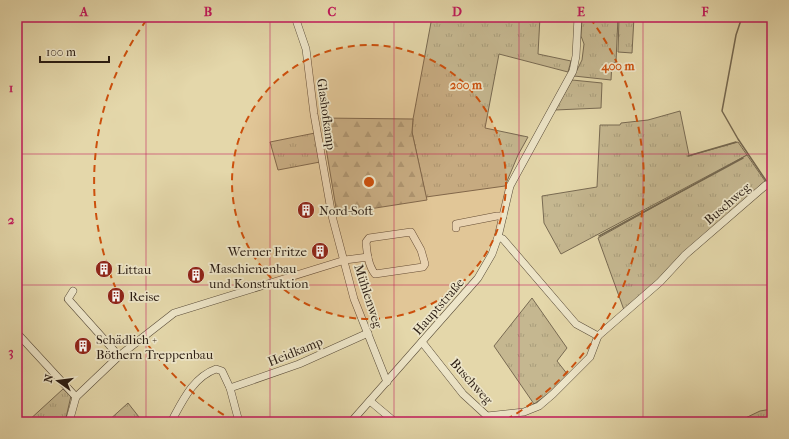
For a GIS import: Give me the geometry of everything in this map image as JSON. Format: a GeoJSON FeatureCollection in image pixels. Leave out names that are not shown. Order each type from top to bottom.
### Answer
{"type":"FeatureCollection","features":[{"type":"Feature","properties":{"kind":"street","name":"Glashofkamp"},"geometry":{"type":"LineString","coordinates":[[295,17],[306,49],[314,114],[332,216]]}},
{"type":"Feature","properties":{"kind":"street","name":"Hauptstraße"},"geometry":{"type":"LineString","coordinates":[[351,422],[478,278],[492,254],[498,237],[510,186],[573,71],[576,56],[578,17]]}},
{"type":"Feature","properties":{"kind":"street","name":"Buschweg"},"geometry":{"type":"LineString","coordinates":[[422,342],[463,394],[487,416],[524,412],[539,406],[590,357],[598,336],[660,282],[685,255],[766,185]]}},
{"type":"Feature","properties":{"kind":"street","name":"Mühlenweg"},"geometry":{"type":"LineString","coordinates":[[332,216],[345,260],[354,299],[387,382]]}},
{"type":"Feature","properties":{"kind":"street"},"geometry":{"type":"LineString","coordinates":[[456,228],[456,224],[503,216]]}},
{"type":"Feature","properties":{"kind":"street"},"geometry":{"type":"LineString","coordinates":[[411,232],[421,250],[425,264],[423,267],[375,274],[368,257],[366,242],[369,238],[411,232]]}},
{"type":"Feature","properties":{"kind":"street"},"geometry":{"type":"LineString","coordinates":[[498,237],[503,239],[576,324],[598,336]]}},
{"type":"Feature","properties":{"kind":"street"},"geometry":{"type":"LineString","coordinates":[[69,422],[76,397],[119,356],[174,313],[345,260],[368,257]]}},
{"type":"Feature","properties":{"kind":"street"},"geometry":{"type":"LineString","coordinates":[[73,291],[68,299],[119,356]]}},
{"type":"Feature","properties":{"kind":"street"},"geometry":{"type":"LineString","coordinates":[[17,333],[76,397]]}},
{"type":"Feature","properties":{"kind":"street","name":"Heidkamp"},"geometry":{"type":"LineString","coordinates":[[230,388],[299,364],[368,333]]}},
{"type":"Feature","properties":{"kind":"street"},"geometry":{"type":"LineString","coordinates":[[171,422],[185,396],[202,376],[208,371],[216,369],[222,371],[230,388],[238,422]]}},
{"type":"Feature","properties":{"kind":"street"},"geometry":{"type":"LineString","coordinates":[[370,401],[395,422]]}},
{"type":"Feature","properties":{"kind":"green space"},"geometry":{"type":"Polygon","coordinates":[[[432,17],[540,17],[538,54],[571,61],[568,72],[499,54],[485,128],[528,137],[518,155],[505,186],[426,197],[412,132],[413,119],[432,17]]]}},
{"type":"Feature","properties":{"kind":"green space"},"geometry":{"type":"Polygon","coordinates":[[[582,17],[618,17],[616,62],[612,63],[611,80],[574,76],[582,60],[584,44],[581,36],[582,17]]]}},
{"type":"Feature","properties":{"kind":"green space"},"geometry":{"type":"Polygon","coordinates":[[[619,17],[634,17],[632,53],[618,52],[619,17]]]}},
{"type":"Feature","properties":{"kind":"green space"},"geometry":{"type":"Polygon","coordinates":[[[572,80],[602,83],[601,108],[555,110],[572,80]]]}},
{"type":"Feature","properties":{"kind":"green space"},"geometry":{"type":"Polygon","coordinates":[[[680,111],[688,156],[738,142],[747,155],[561,254],[544,223],[542,196],[597,187],[600,125],[620,125],[621,123],[648,120],[680,111]]]}},
{"type":"Feature","properties":{"kind":"green space"},"geometry":{"type":"Polygon","coordinates":[[[321,118],[413,119],[412,132],[427,200],[337,214],[321,118]]]}},
{"type":"Feature","properties":{"kind":"green space"},"geometry":{"type":"Polygon","coordinates":[[[315,133],[320,162],[278,170],[270,142],[315,133]]]}},
{"type":"Feature","properties":{"kind":"green space"},"geometry":{"type":"Polygon","coordinates":[[[747,155],[765,181],[684,252],[656,282],[624,310],[598,238],[747,155]]]}},
{"type":"Feature","properties":{"kind":"green space"},"geometry":{"type":"Polygon","coordinates":[[[532,298],[567,348],[557,361],[568,375],[551,392],[534,404],[494,346],[532,298]]]}},
{"type":"Feature","properties":{"kind":"green space"},"geometry":{"type":"Polygon","coordinates":[[[63,389],[71,396],[65,422],[27,422],[63,389]]]}},
{"type":"Feature","properties":{"kind":"green space"},"geometry":{"type":"Polygon","coordinates":[[[128,403],[139,417],[136,422],[107,422],[128,403]]]}},
{"type":"Feature","properties":{"kind":"green space"},"geometry":{"type":"Polygon","coordinates":[[[772,409],[772,422],[737,422],[760,411],[772,409]]]}},
{"type":"Feature","properties":{"kind":"green space"},"geometry":{"type":"Polygon","coordinates":[[[20,415],[27,422],[17,422],[17,418],[20,415]]]}},
{"type":"Feature","properties":{"kind":"waterway"},"geometry":{"type":"LineString","coordinates":[[742,17],[736,35],[722,111],[738,139],[767,182]]}},
{"type":"Feature","properties":{"kind":"waterway"},"geometry":{"type":"LineString","coordinates":[[688,156],[736,142]]}},
{"type":"Feature","properties":{"kind":"waterway"},"geometry":{"type":"LineString","coordinates":[[599,236],[743,158]]}},
{"type":"Feature","properties":{"kind":"place","name":"Nord-Soft"},"geometry":{"type":"Point","coordinates":[306,210]}},
{"type":"Feature","properties":{"kind":"place","name":"Werner Fritze"},"geometry":{"type":"Point","coordinates":[320,251]}},
{"type":"Feature","properties":{"kind":"place","name":"Littau"},"geometry":{"type":"Point","coordinates":[104,269]}},
{"type":"Feature","properties":{"kind":"place","name":"Maschienenbau und Konstruktion"},"geometry":{"type":"Point","coordinates":[196,275]}},
{"type":"Feature","properties":{"kind":"place","name":"Reise"},"geometry":{"type":"Point","coordinates":[116,296]}},
{"type":"Feature","properties":{"kind":"place","name":"Schädlich + Böthern Treppenbau"},"geometry":{"type":"Point","coordinates":[83,346]}}]}
